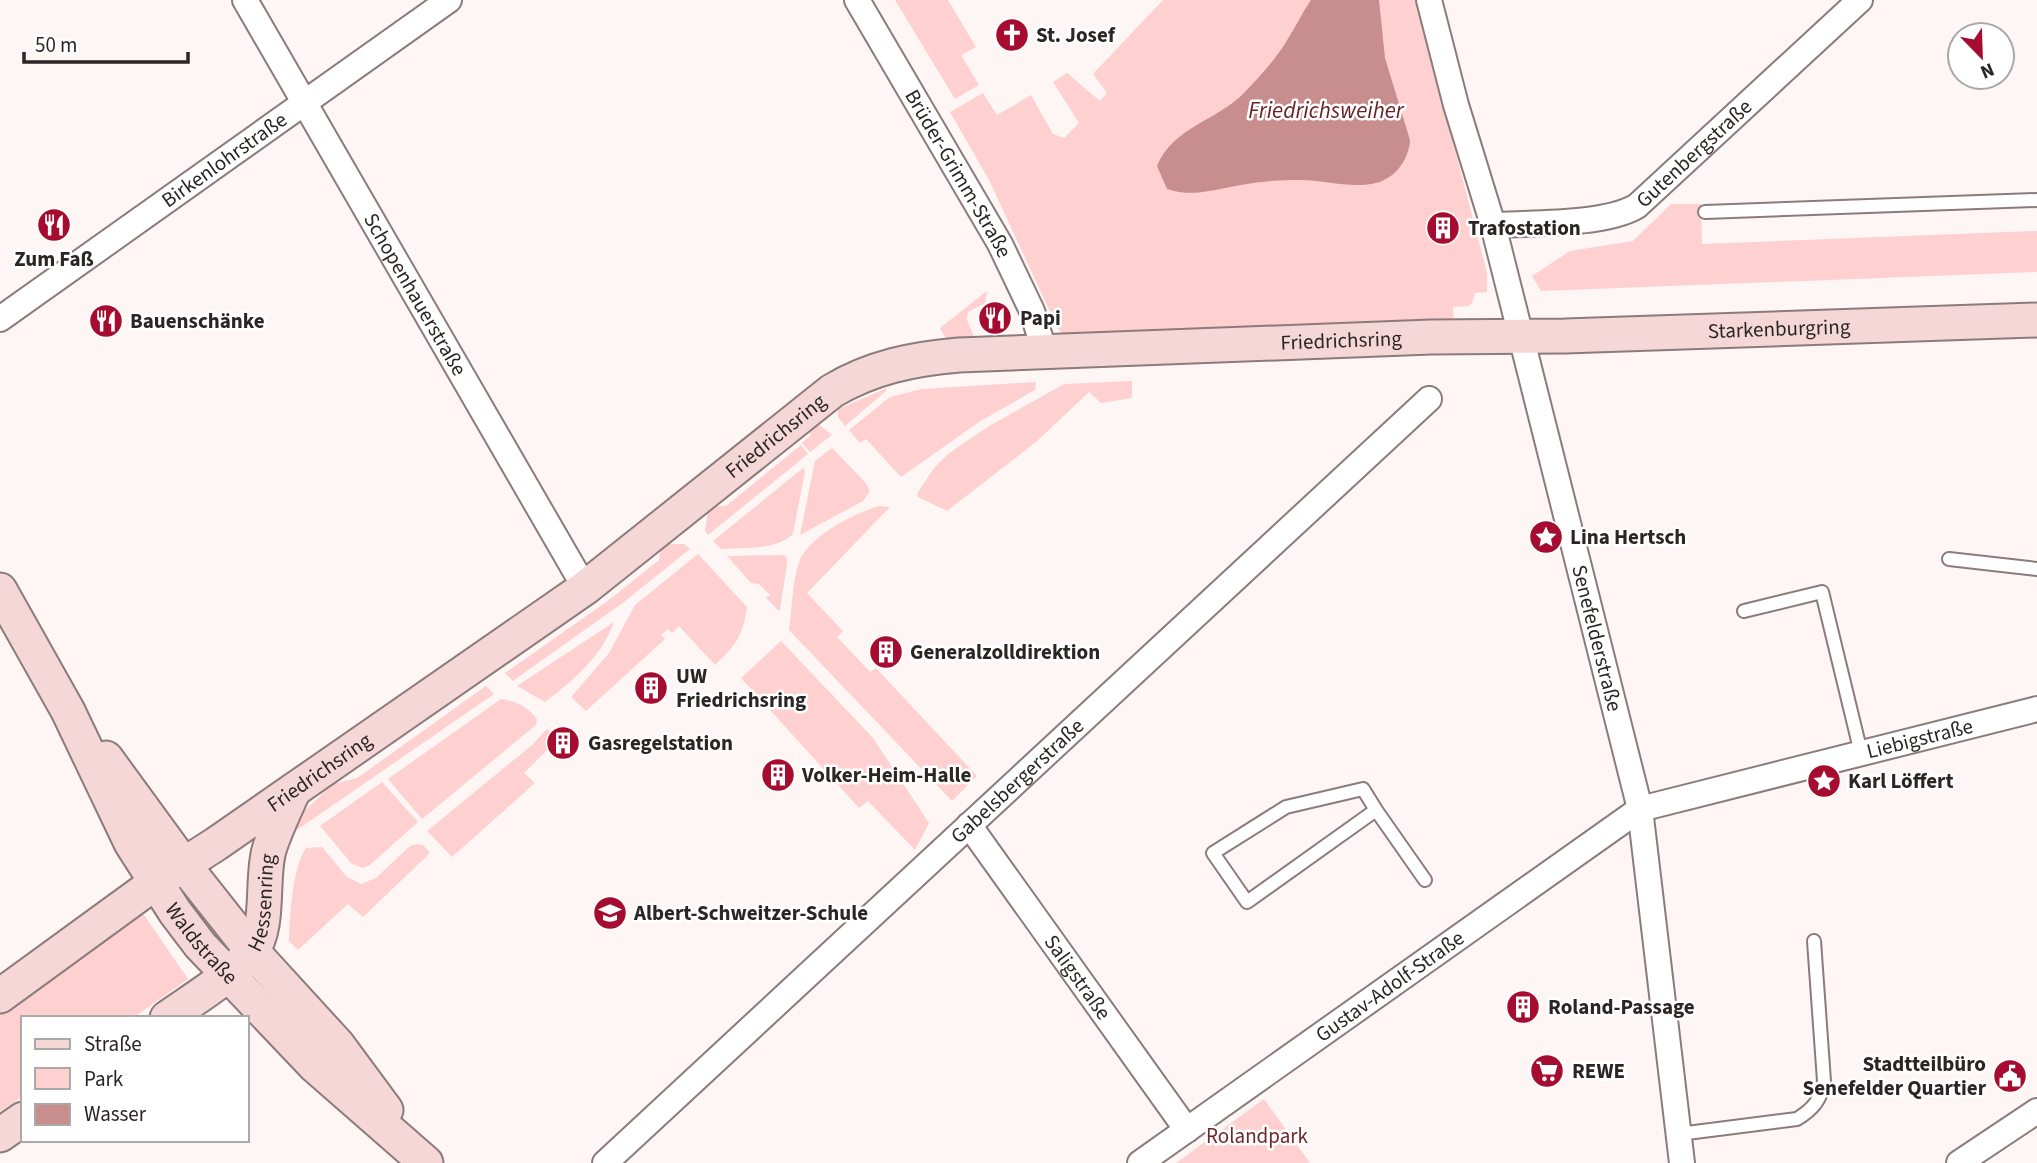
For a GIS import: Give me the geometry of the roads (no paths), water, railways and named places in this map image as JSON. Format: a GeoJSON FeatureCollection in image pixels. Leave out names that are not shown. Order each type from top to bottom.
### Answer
{"type":"FeatureCollection","features":[{"type":"Feature","properties":{"kind":"street","name":"Schopenhauerstraße"},"geometry":{"type":"LineString","coordinates":[[244,0],[585,588]]}},
{"type":"Feature","properties":{"kind":"street","name":"Birkenlohrstraße"},"geometry":{"type":"LineString","coordinates":[[0,319],[449,0]]}},
{"type":"Feature","properties":{"kind":"street","name":"Brüder-Grimm-Straße"},"geometry":{"type":"LineString","coordinates":[[857,0],[1000,244],[1032,311],[1045,353]]}},
{"type":"Feature","properties":{"kind":"street","name":"Senefelderstraße"},"geometry":{"type":"LineString","coordinates":[[1429,0],[1493,225],[1519,337],[1640,809],[1682,1163]]}},
{"type":"Feature","properties":{"kind":"street","name":"Gutenbergstraße"},"geometry":{"type":"LineString","coordinates":[[1493,225],[1600,218],[1625,213],[1637,206],[1860,0]]}},
{"type":"Feature","properties":{"kind":"street","name":"Starkenburgring"},"geometry":{"type":"LineString","coordinates":[[1519,337],[2037,320]]}},
{"type":"Feature","properties":{"kind":"street","name":"Friedrichsring"},"geometry":{"type":"LineString","coordinates":[[155,883],[585,588],[804,412],[853,379],[888,366],[926,358],[1431,337],[1519,337]]}},
{"type":"Feature","properties":{"kind":"street","name":"Gabelsbergerstraße"},"geometry":{"type":"LineString","coordinates":[[605,1163],[1429,399]]}},
{"type":"Feature","properties":{"kind":"street","name":"Waldstraße"},"geometry":{"type":"LineString","coordinates":[[0,590],[68,712],[127,836],[155,883],[200,945],[314,1065],[424,1161]]}},
{"type":"Feature","properties":{"kind":"street","name":"Liebigstraße"},"geometry":{"type":"LineString","coordinates":[[1640,809],[2037,709]]}},
{"type":"Feature","properties":{"kind":"street","name":"Waldstraße"},"geometry":{"type":"LineString","coordinates":[[68,712],[109,761],[184,865],[252,951],[338,1045],[424,1161]]}},
{"type":"Feature","properties":{"kind":"street","name":"Hessenring"},"geometry":{"type":"LineString","coordinates":[[170,1016],[252,951],[260,930],[269,850],[294,790]]}},
{"type":"Feature","properties":{"kind":"street","name":"Gustav-Adolf-Straße"},"geometry":{"type":"LineString","coordinates":[[1140,1163],[1640,809]]}},
{"type":"Feature","properties":{"kind":"street","name":"Saligstraße"},"geometry":{"type":"LineString","coordinates":[[969,825],[1187,1130]]}},
{"type":"Feature","properties":{"kind":"street"},"geometry":{"type":"LineString","coordinates":[[0,996],[155,883]]}},
{"type":"Feature","properties":{"kind":"street"},"geometry":{"type":"LineString","coordinates":[[1959,1163],[2037,1111]]}},
{"type":"Feature","properties":{"kind":"street"},"geometry":{"type":"LineString","coordinates":[[0,1135],[21,1120]]}},
{"type":"Feature","properties":{"kind":"lane"},"geometry":{"type":"LineString","coordinates":[[1704,212],[2037,200]]}},
{"type":"Feature","properties":{"kind":"lane"},"geometry":{"type":"LineString","coordinates":[[1949,559],[2037,569]]}},
{"type":"Feature","properties":{"kind":"lane"},"geometry":{"type":"LineString","coordinates":[[1744,611],[1822,592],[1861,754]]}},
{"type":"Feature","properties":{"kind":"lane"},"geometry":{"type":"LineString","coordinates":[[1376,810],[1247,902],[1213,853],[1286,807],[1363,789],[1425,880]]}},
{"type":"Feature","properties":{"kind":"lane"},"geometry":{"type":"LineString","coordinates":[[1679,1133],[1797,1119],[1810,1111],[1822,1096],[1824,1082],[1814,941]]}},
{"type":"Feature","properties":{"kind":"water","name":"Friedrichsweiher"},"geometry":{"type":"Polygon","coordinates":[[[1311,0],[1379,0],[1385,58],[1410,140],[1400,167],[1390,177],[1367,185],[1293,180],[1195,193],[1167,189],[1157,166],[1164,153],[1184,133],[1234,102],[1245,92],[1277,55],[1311,0]]]}},
{"type":"Feature","properties":{"kind":"place","name":"St. Josef"},"geometry":{"type":"Point","coordinates":[1012,35]}},
{"type":"Feature","properties":{"kind":"place","name":"Zum Faß"},"geometry":{"type":"Point","coordinates":[54,225]}},
{"type":"Feature","properties":{"kind":"place","name":"Trafostation"},"geometry":{"type":"Point","coordinates":[1443,228]}},
{"type":"Feature","properties":{"kind":"place","name":"Papi"},"geometry":{"type":"Point","coordinates":[995,318]}},
{"type":"Feature","properties":{"kind":"place","name":"Bauenschänke"},"geometry":{"type":"Point","coordinates":[106,321]}},
{"type":"Feature","properties":{"kind":"place","name":"Lina Hertsch"},"geometry":{"type":"Point","coordinates":[1546,537]}},
{"type":"Feature","properties":{"kind":"place","name":"Generalzolldirektion"},"geometry":{"type":"Point","coordinates":[886,652]}},
{"type":"Feature","properties":{"kind":"place","name":"UW Friedrichsring"},"geometry":{"type":"Point","coordinates":[651,688]}},
{"type":"Feature","properties":{"kind":"place","name":"Gasregelstation"},"geometry":{"type":"Point","coordinates":[563,743]}},
{"type":"Feature","properties":{"kind":"place","name":"Volker-Heim-Halle"},"geometry":{"type":"Point","coordinates":[778,775]}},
{"type":"Feature","properties":{"kind":"place","name":"Karl Löffert"},"geometry":{"type":"Point","coordinates":[1824,781]}},
{"type":"Feature","properties":{"kind":"place","name":"Albert-Schweitzer-Schule"},"geometry":{"type":"Point","coordinates":[610,913]}},
{"type":"Feature","properties":{"kind":"place","name":"Roland-Passage"},"geometry":{"type":"Point","coordinates":[1523,1007]}},
{"type":"Feature","properties":{"kind":"place","name":"REWE"},"geometry":{"type":"Point","coordinates":[1547,1071]}},
{"type":"Feature","properties":{"kind":"place","name":"Stadtteilbüro Senefelder Quartier"},"geometry":{"type":"Point","coordinates":[2010,1076]}},
{"type":"Feature","properties":{"kind":"park label","name":"Rolandpark"},"geometry":{"type":"Point","coordinates":[1257,1136]}}]}
